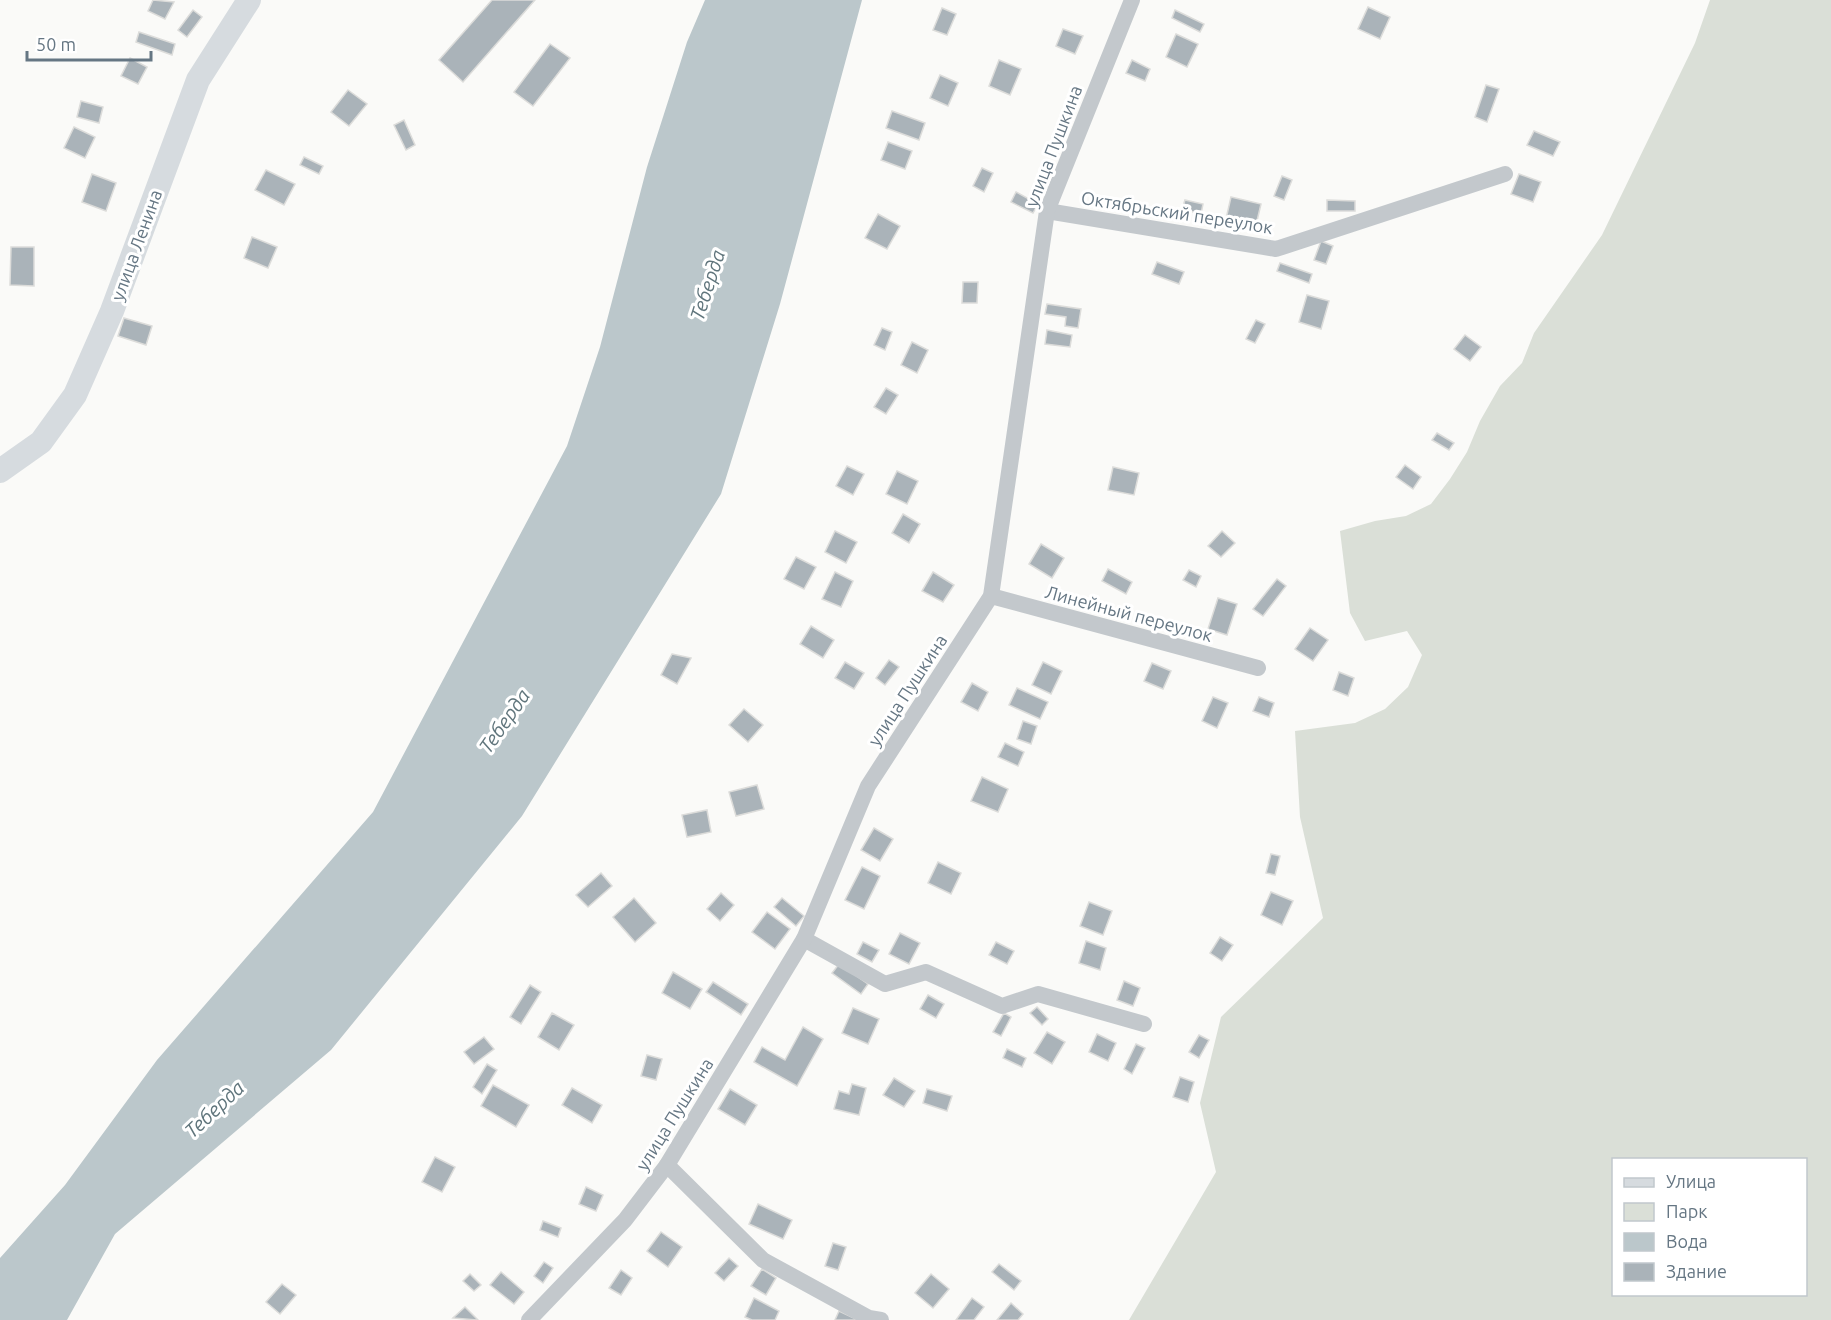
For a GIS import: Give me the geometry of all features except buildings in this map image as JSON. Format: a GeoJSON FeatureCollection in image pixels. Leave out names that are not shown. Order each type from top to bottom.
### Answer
{"type":"FeatureCollection","features":[{"type":"Feature","properties":{"kind":"main road","name":"улица Ленина"},"geometry":{"type":"LineString","coordinates":[[0,471],[41,442],[75,395],[112,311],[198,80],[249,0]]}},
{"type":"Feature","properties":{"kind":"street","name":"улица Пушкина"},"geometry":{"type":"LineString","coordinates":[[529,1320],[626,1221],[667,1165],[804,939],[868,786],[991,596],[1047,211],[1132,0]]}},
{"type":"Feature","properties":{"kind":"street","name":"Октябрьский переулок"},"geometry":{"type":"LineString","coordinates":[[1047,211],[1276,249],[1505,174]]}},
{"type":"Feature","properties":{"kind":"street","name":"Линейный переулок"},"geometry":{"type":"LineString","coordinates":[[991,596],[1258,668]]}},
{"type":"Feature","properties":{"kind":"street"},"geometry":{"type":"LineString","coordinates":[[804,939],[885,984],[926,972],[1002,1006],[1038,994],[1144,1024]]}},
{"type":"Feature","properties":{"kind":"street"},"geometry":{"type":"LineString","coordinates":[[667,1165],[763,1260],[869,1318],[881,1320]]}},
{"type":"Feature","properties":{"kind":"green space"},"geometry":{"type":"Polygon","coordinates":[[[1710,0],[1831,0],[1831,1320],[1129,1320],[1216,1172],[1200,1103],[1221,1017],[1323,918],[1300,817],[1295,731],[1355,723],[1385,709],[1408,687],[1422,655],[1407,631],[1365,641],[1350,613],[1340,531],[1375,521],[1406,516],[1431,504],[1467,452],[1480,421],[1500,386],[1522,363],[1534,333],[1602,235],[1695,43],[1710,0]]]}},
{"type":"Feature","properties":{"kind":"water","name":"Теберда"},"geometry":{"type":"Polygon","coordinates":[[[705,0],[862,0],[780,304],[721,494],[522,816],[331,1050],[115,1234],[67,1320],[0,1320],[0,1258],[65,1185],[157,1060],[373,812],[567,446],[600,347],[647,167],[687,42],[705,0]]]}}]}
